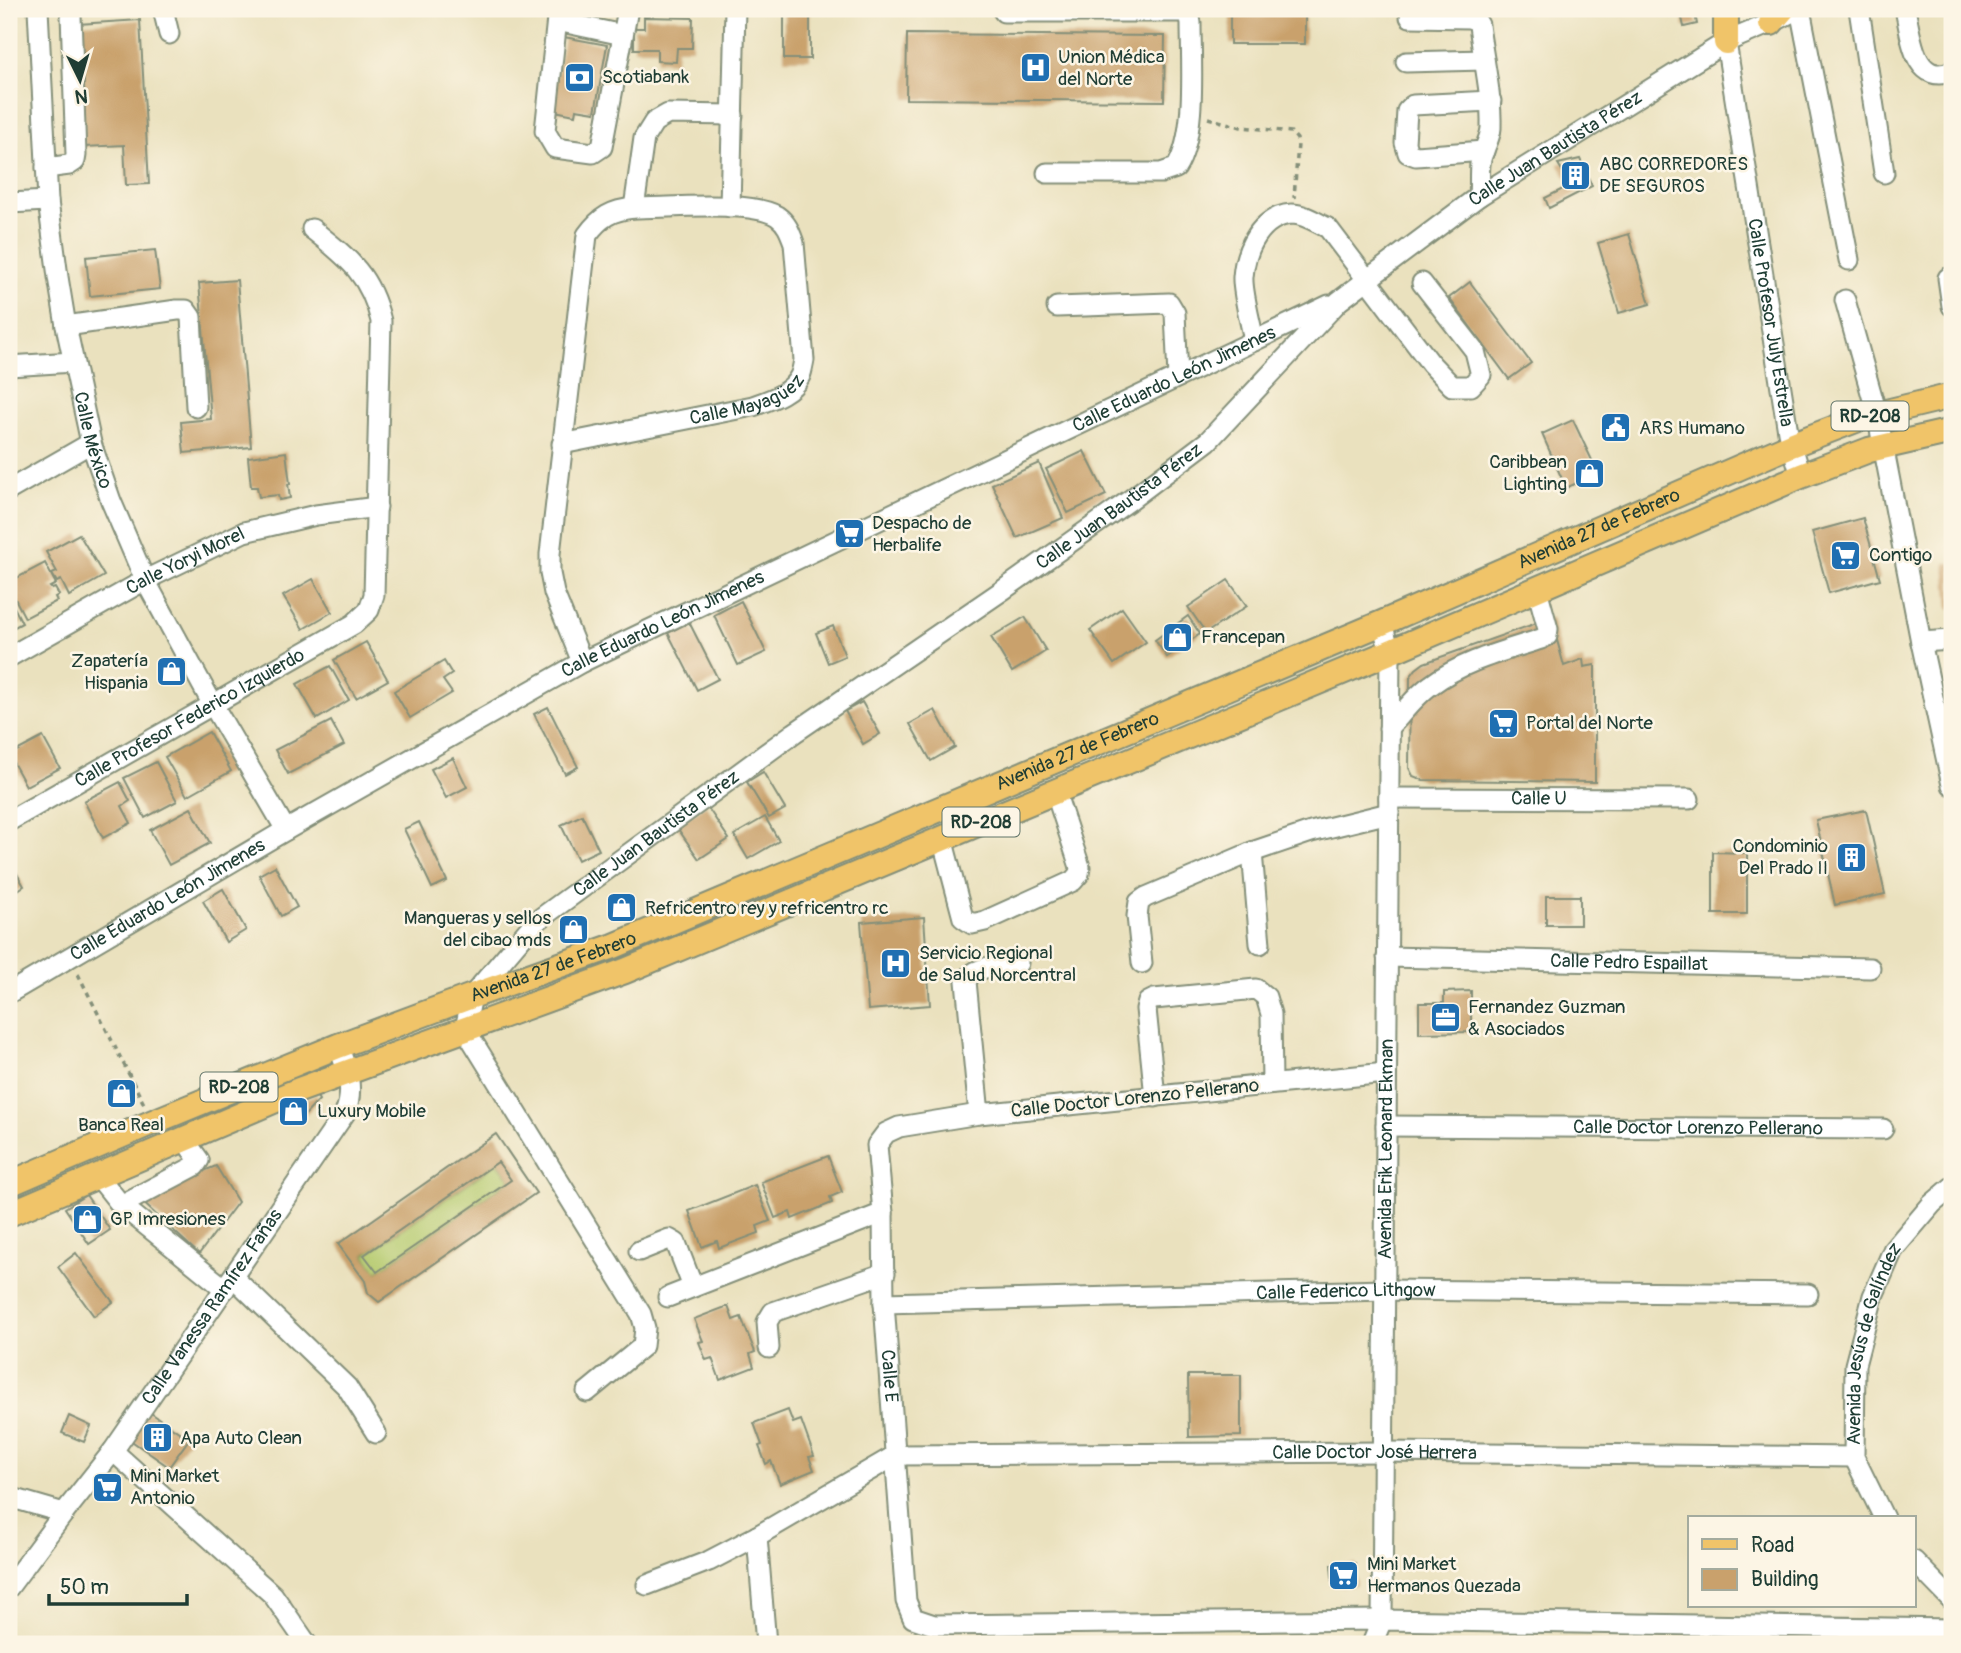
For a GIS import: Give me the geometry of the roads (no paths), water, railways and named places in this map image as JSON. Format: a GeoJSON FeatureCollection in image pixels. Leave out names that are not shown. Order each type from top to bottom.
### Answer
{"type":"FeatureCollection","features":[{"type":"Feature","properties":{"kind":"main road"},"geometry":{"type":"LineString","coordinates":[[1724,9],[1726,42]]}},
{"type":"Feature","properties":{"kind":"main road","name":"Avenida 27 de Febrero"},"geometry":{"type":"LineString","coordinates":[[9,1184],[338,1046],[614,946],[1382,623],[1791,445],[1861,418],[1952,396]]}},
{"type":"Feature","properties":{"kind":"main road","name":"Avenida 27 de Febrero"},"geometry":{"type":"LineString","coordinates":[[9,1214],[299,1090],[625,971],[1390,652],[1801,476],[1883,446],[1952,431]]}},
{"type":"Feature","properties":{"kind":"street","name":"Calle México"},"geometry":{"type":"LineString","coordinates":[[38,9],[48,201],[66,326],[91,443],[111,501],[145,580],[213,705],[286,830]]}},
{"type":"Feature","properties":{"kind":"street"},"geometry":{"type":"LineString","coordinates":[[46,168],[69,165],[75,161],[73,9]]}},
{"type":"Feature","properties":{"kind":"street"},"geometry":{"type":"LineString","coordinates":[[163,9],[169,34]]}},
{"type":"Feature","properties":{"kind":"street"},"geometry":{"type":"LineString","coordinates":[[623,35],[558,15],[545,131],[555,148],[593,153],[603,147],[628,9]]}},
{"type":"Feature","properties":{"kind":"street"},"geometry":{"type":"LineString","coordinates":[[730,206],[735,9]]}},
{"type":"Feature","properties":{"kind":"street"},"geometry":{"type":"LineString","coordinates":[[1002,9],[1004,12],[1189,10],[1191,113],[1183,158],[1176,169],[1161,173],[1047,173]]}},
{"type":"Feature","properties":{"kind":"street"},"geometry":{"type":"LineString","coordinates":[[1799,9],[1849,260]]}},
{"type":"Feature","properties":{"kind":"street","name":"Calle Juan Bautista Pérez"},"geometry":{"type":"LineString","coordinates":[[465,1029],[472,996],[534,923],[794,733],[1003,590],[1208,441],[1339,300],[1479,196],[1726,42],[1777,16],[1799,9]]}},
{"type":"Feature","properties":{"kind":"street"},"geometry":{"type":"LineString","coordinates":[[1858,9],[1884,173]]}},
{"type":"Feature","properties":{"kind":"street"},"geometry":{"type":"LineString","coordinates":[[1905,9],[1920,64],[1935,75],[1952,71]]}},
{"type":"Feature","properties":{"kind":"street"},"geometry":{"type":"LineString","coordinates":[[1410,17],[1469,18],[1476,20],[1479,25],[1491,101],[1489,142],[1480,164],[1479,196]]}},
{"type":"Feature","properties":{"kind":"street","name":"Calle Profesor July Estrella"},"geometry":{"type":"LineString","coordinates":[[1726,42],[1791,445],[1801,476]]}},
{"type":"Feature","properties":{"kind":"street"},"geometry":{"type":"LineString","coordinates":[[1406,62],[1484,61]]}},
{"type":"Feature","properties":{"kind":"street"},"geometry":{"type":"LineString","coordinates":[[1484,151],[1416,156],[1408,153],[1405,143],[1407,111],[1413,105],[1491,101]]}},
{"type":"Feature","properties":{"kind":"street"},"geometry":{"type":"LineString","coordinates":[[634,208],[644,138],[654,122],[667,114],[733,115]]}},
{"type":"Feature","properties":{"kind":"street"},"geometry":{"type":"LineString","coordinates":[[9,203],[48,201]]}},
{"type":"Feature","properties":{"kind":"street","name":"Calle Mayagüez"},"geometry":{"type":"LineString","coordinates":[[562,443],[752,406],[773,399],[788,390],[800,376],[804,360],[794,243],[788,227],[778,217],[765,211],[730,206],[634,208],[620,209],[606,215],[587,235],[562,443],[550,554],[554,593],[582,662]]}},
{"type":"Feature","properties":{"kind":"street"},"geometry":{"type":"LineString","coordinates":[[1254,341],[1243,278],[1249,248],[1258,233],[1274,219],[1292,214],[1328,228],[1432,364],[1452,386],[1471,386],[1481,375],[1475,351],[1422,283]]}},
{"type":"Feature","properties":{"kind":"street"},"geometry":{"type":"LineString","coordinates":[[312,229],[349,258],[369,284],[377,301],[381,321],[377,508]]}},
{"type":"Feature","properties":{"kind":"street"},"geometry":{"type":"LineString","coordinates":[[1948,278],[1952,306]]}},
{"type":"Feature","properties":{"kind":"street","name":"Calle Eduardo León Jimenes"},"geometry":{"type":"LineString","coordinates":[[9,993],[286,830],[582,662],[1339,300]]}},
{"type":"Feature","properties":{"kind":"street"},"geometry":{"type":"LineString","coordinates":[[1845,300],[1877,414],[1952,785]]}},
{"type":"Feature","properties":{"kind":"street"},"geometry":{"type":"LineString","coordinates":[[1056,307],[1169,303],[1175,313],[1178,377]]}},
{"type":"Feature","properties":{"kind":"street"},"geometry":{"type":"LineString","coordinates":[[66,326],[186,310],[191,317],[196,407]]}},
{"type":"Feature","properties":{"kind":"street"},"geometry":{"type":"LineString","coordinates":[[9,366],[73,362]]}},
{"type":"Feature","properties":{"kind":"street"},"geometry":{"type":"LineString","coordinates":[[9,490],[91,443]]}},
{"type":"Feature","properties":{"kind":"street","name":"Calle Yoryi Morel"},"geometry":{"type":"LineString","coordinates":[[9,657],[145,580],[244,532],[316,515],[377,508]]}},
{"type":"Feature","properties":{"kind":"street","name":"Calle Profesor Federico Izquierdo"},"geometry":{"type":"LineString","coordinates":[[9,821],[354,624],[369,610],[374,595],[377,508]]}},
{"type":"Feature","properties":{"kind":"street"},"geometry":{"type":"LineString","coordinates":[[1389,728],[1429,686],[1460,667],[1547,636],[1548,629],[1537,589]]}},
{"type":"Feature","properties":{"kind":"street","name":"Avenida Erik Leonard Ekman"},"geometry":{"type":"LineString","coordinates":[[1372,1644],[1382,1620],[1384,1452],[1390,652],[1382,623]]}},
{"type":"Feature","properties":{"kind":"street"},"geometry":{"type":"LineString","coordinates":[[1921,642],[1952,640]]}},
{"type":"Feature","properties":{"kind":"street"},"geometry":{"type":"LineString","coordinates":[[942,838],[963,918],[972,924],[985,921],[1073,881],[1080,874],[1055,791]]}},
{"type":"Feature","properties":{"kind":"street","name":"Calle U"},"geometry":{"type":"LineString","coordinates":[[1142,963],[1137,916],[1139,902],[1146,897],[1252,852],[1389,805],[1689,799]]}},
{"type":"Feature","properties":{"kind":"street"},"geometry":{"type":"LineString","coordinates":[[1252,852],[1260,944]]}},
{"type":"Feature","properties":{"kind":"street","name":"Calle Pedro Espaillat"},"geometry":{"type":"LineString","coordinates":[[1387,957],[1870,968]]}},
{"type":"Feature","properties":{"kind":"street"},"geometry":{"type":"LineString","coordinates":[[979,1114],[966,981],[970,974],[979,970],[1018,963]]}},
{"type":"Feature","properties":{"kind":"street"},"geometry":{"type":"LineString","coordinates":[[1155,1097],[1146,1009],[1148,1002],[1154,999],[1256,989],[1266,998],[1271,1014],[1272,1084]]}},
{"type":"Feature","properties":{"kind":"street"},"geometry":{"type":"LineString","coordinates":[[465,1029],[641,1314],[645,1328],[643,1346],[587,1392]]}},
{"type":"Feature","properties":{"kind":"street","name":"Calle Vanessa Ramírez Fañas"},"geometry":{"type":"LineString","coordinates":[[9,1587],[113,1451],[345,1113],[350,1103],[349,1072],[338,1046]]}},
{"type":"Feature","properties":{"kind":"street","name":"Calle Doctor Lorenzo Pellerano"},"geometry":{"type":"LineString","coordinates":[[886,1133],[899,1127],[979,1114],[1386,1073]]}},
{"type":"Feature","properties":{"kind":"street","name":"Calle Doctor Lorenzo Pellerano"},"geometry":{"type":"LineString","coordinates":[[1386,1126],[1883,1129]]}},
{"type":"Feature","properties":{"kind":"street","name":"Calle E"},"geometry":{"type":"LineString","coordinates":[[886,1133],[877,1145],[883,1213],[884,1303],[906,1601],[913,1618],[933,1625],[1382,1620]]}},
{"type":"Feature","properties":{"kind":"street"},"geometry":{"type":"LineString","coordinates":[[121,1205],[195,1166],[199,1160],[184,1139]]}},
{"type":"Feature","properties":{"kind":"street"},"geometry":{"type":"LineString","coordinates":[[98,1176],[121,1205],[229,1283],[347,1387],[376,1433]]}},
{"type":"Feature","properties":{"kind":"street","name":"Avenida Jesús de Galíndez"},"geometry":{"type":"LineString","coordinates":[[1883,1516],[1854,1457],[1855,1365],[1873,1296],[1893,1250],[1932,1204],[1952,1187]]}},
{"type":"Feature","properties":{"kind":"street"},"geometry":{"type":"LineString","coordinates":[[668,1297],[883,1213]]}},
{"type":"Feature","properties":{"kind":"street"},"geometry":{"type":"LineString","coordinates":[[639,1251],[669,1240],[676,1243],[693,1287]]}},
{"type":"Feature","properties":{"kind":"street"},"geometry":{"type":"LineString","coordinates":[[769,1348],[767,1322],[773,1312],[885,1273]]}},
{"type":"Feature","properties":{"kind":"street","name":"Calle Federico Lithgow"},"geometry":{"type":"LineString","coordinates":[[884,1303],[1385,1290],[1808,1294]]}},
{"type":"Feature","properties":{"kind":"street"},"geometry":{"type":"LineString","coordinates":[[113,1451],[273,1595],[307,1644]]}},
{"type":"Feature","properties":{"kind":"street","name":"Calle Doctor José Herrera"},"geometry":{"type":"LineString","coordinates":[[896,1455],[1384,1452],[1854,1457]]}},
{"type":"Feature","properties":{"kind":"street"},"geometry":{"type":"LineString","coordinates":[[647,1585],[709,1561],[757,1536],[896,1455]]}},
{"type":"Feature","properties":{"kind":"street"},"geometry":{"type":"LineString","coordinates":[[9,1497],[64,1513]]}},
{"type":"Feature","properties":{"kind":"street"},"geometry":{"type":"LineString","coordinates":[[757,1536],[766,1644]]}},
{"type":"Feature","properties":{"kind":"street"},"geometry":{"type":"LineString","coordinates":[[1916,1564],[1952,1600]]}},
{"type":"Feature","properties":{"kind":"street"},"geometry":{"type":"LineString","coordinates":[[1382,1620],[1952,1629]]}},
{"type":"Feature","properties":{"kind":"place","name":"Union Médica del Norte"},"geometry":{"type":"Point","coordinates":[1035,68]}},
{"type":"Feature","properties":{"kind":"place","name":"Scotiabank"},"geometry":{"type":"Point","coordinates":[579,77]}},
{"type":"Feature","properties":{"kind":"place","name":"ABC CORREDORES DE SEGUROS"},"geometry":{"type":"Point","coordinates":[1576,175]}},
{"type":"Feature","properties":{"kind":"place","name":"ARS Humano"},"geometry":{"type":"Point","coordinates":[1616,428]}},
{"type":"Feature","properties":{"kind":"place","name":"Caribbean Lighting"},"geometry":{"type":"Point","coordinates":[1590,473]}},
{"type":"Feature","properties":{"kind":"place","name":"Despacho de Herbalife"},"geometry":{"type":"Point","coordinates":[849,534]}},
{"type":"Feature","properties":{"kind":"place","name":"Contigo"},"geometry":{"type":"Point","coordinates":[1846,555]}},
{"type":"Feature","properties":{"kind":"place","name":"Francepan"},"geometry":{"type":"Point","coordinates":[1178,637]}},
{"type":"Feature","properties":{"kind":"place","name":"Zapatería Hispania"},"geometry":{"type":"Point","coordinates":[171,672]}},
{"type":"Feature","properties":{"kind":"place","name":"Portal del Norte"},"geometry":{"type":"Point","coordinates":[1503,723]}},
{"type":"Feature","properties":{"kind":"place","name":"Condominio Del Prado II"},"geometry":{"type":"Point","coordinates":[1851,857]}},
{"type":"Feature","properties":{"kind":"place","name":"Refricentro rey y refricentro rc"},"geometry":{"type":"Point","coordinates":[622,908]}},
{"type":"Feature","properties":{"kind":"place","name":"Mangueras y sellos del cibao mds"},"geometry":{"type":"Point","coordinates":[574,929]}},
{"type":"Feature","properties":{"kind":"place","name":"Servicio Regional de Salud Norcentral"},"geometry":{"type":"Point","coordinates":[896,964]}},
{"type":"Feature","properties":{"kind":"place","name":"Fernandez Guzman & Asociados"},"geometry":{"type":"Point","coordinates":[1445,1018]}},
{"type":"Feature","properties":{"kind":"place","name":"Banca Real"},"geometry":{"type":"Point","coordinates":[121,1094]}},
{"type":"Feature","properties":{"kind":"place","name":"Luxury Mobile"},"geometry":{"type":"Point","coordinates":[294,1111]}},
{"type":"Feature","properties":{"kind":"place","name":"GP Imresiones"},"geometry":{"type":"Point","coordinates":[87,1219]}},
{"type":"Feature","properties":{"kind":"place","name":"Apa Auto Clean"},"geometry":{"type":"Point","coordinates":[157,1438]}},
{"type":"Feature","properties":{"kind":"place","name":"Mini Market Antonio"},"geometry":{"type":"Point","coordinates":[107,1487]}},
{"type":"Feature","properties":{"kind":"place","name":"Mini Market Hermanos Quezada"},"geometry":{"type":"Point","coordinates":[1344,1575]}}]}
